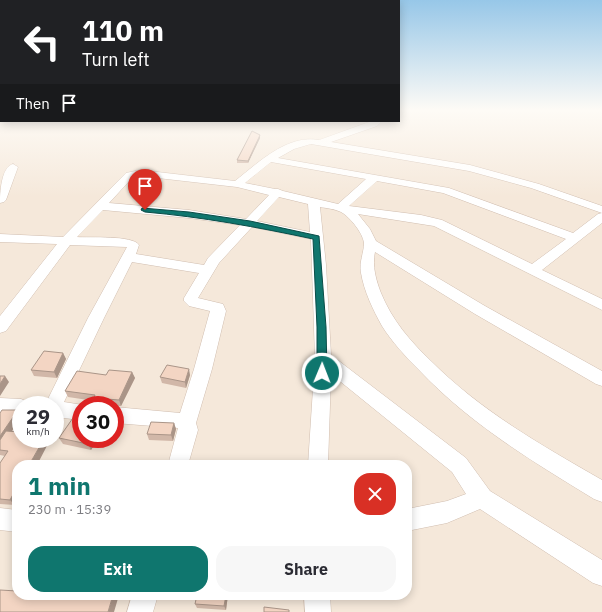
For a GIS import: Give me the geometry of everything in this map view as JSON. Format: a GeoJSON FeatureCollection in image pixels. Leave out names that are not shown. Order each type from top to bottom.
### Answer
{"type":"FeatureCollection","features":[{"type":"Feature","properties":{"kind":"street"},"geometry":{"type":"LineString","coordinates":[[320,142],[327,140]]}},
{"type":"Feature","properties":{"kind":"street"},"geometry":{"type":"LineString","coordinates":[[237,184],[269,159],[292,146],[301,143],[320,142],[470,168],[535,186],[602,210]]}},
{"type":"Feature","properties":{"kind":"street"},"geometry":{"type":"LineString","coordinates":[[269,159],[445,190],[575,238]]}},
{"type":"Feature","properties":{"kind":"street"},"geometry":{"type":"LineString","coordinates":[[0,200],[13,167]]}},
{"type":"Feature","properties":{"kind":"street"},"geometry":{"type":"LineString","coordinates":[[0,327],[67,240],[127,178],[134,174],[154,174],[237,184],[278,192],[343,208],[421,219],[438,223],[602,305]]}},
{"type":"Feature","properties":{"kind":"street"},"geometry":{"type":"LineString","coordinates":[[343,208],[374,178]]}},
{"type":"Feature","properties":{"kind":"street"},"geometry":{"type":"LineString","coordinates":[[179,460],[188,430],[186,423],[203,369],[218,311],[218,308],[214,306],[191,301],[191,298],[213,261],[278,192]]}},
{"type":"Feature","properties":{"kind":"street"},"geometry":{"type":"LineString","coordinates":[[314,202],[323,358],[318,460]]}},
{"type":"Feature","properties":{"kind":"street"},"geometry":{"type":"LineString","coordinates":[[100,206],[189,214],[250,223],[317,237]]}},
{"type":"Feature","properties":{"kind":"street"},"geometry":{"type":"LineString","coordinates":[[343,208],[355,217],[363,228],[370,243],[480,310],[602,379]]}},
{"type":"Feature","properties":{"kind":"street"},"geometry":{"type":"LineString","coordinates":[[533,270],[575,238],[596,229],[602,217]]}},
{"type":"Feature","properties":{"kind":"street"},"geometry":{"type":"LineString","coordinates":[[0,238],[67,240],[133,245],[133,248],[96,318],[58,396]]}},
{"type":"Feature","properties":{"kind":"street"},"geometry":{"type":"LineString","coordinates":[[370,243],[366,263],[378,300],[389,323],[404,344],[429,371],[454,395],[480,416],[602,492]]}},
{"type":"Feature","properties":{"kind":"street"},"geometry":{"type":"LineString","coordinates":[[128,257],[207,270]]}},
{"type":"Feature","properties":{"kind":"street"},"geometry":{"type":"LineString","coordinates":[[323,358],[459,466],[482,498],[602,574]]}},
{"type":"Feature","properties":{"kind":"street"},"geometry":{"type":"LineString","coordinates":[[0,406],[12,407]]}},
{"type":"Feature","properties":{"kind":"street"},"geometry":{"type":"LineString","coordinates":[[124,416],[177,420],[186,423]]}},
{"type":"Feature","properties":{"kind":"street"},"geometry":{"type":"LineString","coordinates":[[412,519],[447,512],[482,498]]}},
{"type":"Feature","properties":{"kind":"street"},"geometry":{"type":"LineString","coordinates":[[0,519],[12,520]]}},
{"type":"Feature","properties":{"kind":"street"},"geometry":{"type":"LineString","coordinates":[[140,612],[144,600]]}},
{"type":"Feature","properties":{"kind":"street"},"geometry":{"type":"LineString","coordinates":[[317,600],[318,612]]}},
{"type":"Feature","properties":{"kind":"shaded area"},"geometry":{"type":"Polygon","coordinates":[[[0,140],[602,140],[602,612],[0,612],[0,140]]]}},
{"type":"Feature","properties":{"kind":"building"},"geometry":{"type":"Polygon","coordinates":[[[248,140],[258,140],[248,161],[237,160],[248,140]]]}},
{"type":"Feature","properties":{"kind":"building"},"geometry":{"type":"Polygon","coordinates":[[[44,351],[63,353],[54,372],[31,370],[44,351]]]}},
{"type":"Feature","properties":{"kind":"building"},"geometry":{"type":"Polygon","coordinates":[[[167,365],[189,369],[185,382],[160,377],[167,365]]]}},
{"type":"Feature","properties":{"kind":"building"},"geometry":{"type":"Polygon","coordinates":[[[109,370],[132,372],[121,396],[95,396],[65,391],[77,371],[106,375],[109,370]]]}},
{"type":"Feature","properties":{"kind":"building"},"geometry":{"type":"Polygon","coordinates":[[[0,376],[5,376],[0,384],[0,376]]]}},
{"type":"Feature","properties":{"kind":"building"},"geometry":{"type":"Polygon","coordinates":[[[2,410],[12,410],[12,419],[0,436],[0,413],[2,410]]]}},
{"type":"Feature","properties":{"kind":"building"},"geometry":{"type":"Polygon","coordinates":[[[72,419],[72,441],[64,439],[64,431],[72,419]]]}},
{"type":"Feature","properties":{"kind":"building"},"geometry":{"type":"Polygon","coordinates":[[[151,422],[174,423],[171,435],[147,434],[151,422]]]}},
{"type":"Feature","properties":{"kind":"building"},"geometry":{"type":"Polygon","coordinates":[[[6,431],[12,431],[12,448],[39,448],[32,460],[12,460],[12,496],[10,500],[0,499],[0,463],[8,451],[0,450],[0,440],[6,431]]]}},
{"type":"Feature","properties":{"kind":"building"},"geometry":{"type":"Polygon","coordinates":[[[0,590],[12,591],[12,600],[112,600],[108,612],[0,612],[0,590]]]}},
{"type":"Feature","properties":{"kind":"building"},"geometry":{"type":"Polygon","coordinates":[[[196,600],[225,600],[224,606],[195,604],[196,600]]]}},
{"type":"Feature","properties":{"kind":"building"},"geometry":{"type":"Polygon","coordinates":[[[264,607],[289,610],[289,612],[264,612],[264,607]]]}},
{"type":"Feature","properties":{"kind":"route"},"geometry":{"type":"LineString","coordinates":[[145,210],[189,214],[250,223],[317,237],[322,327],[322,373]]}}]}
